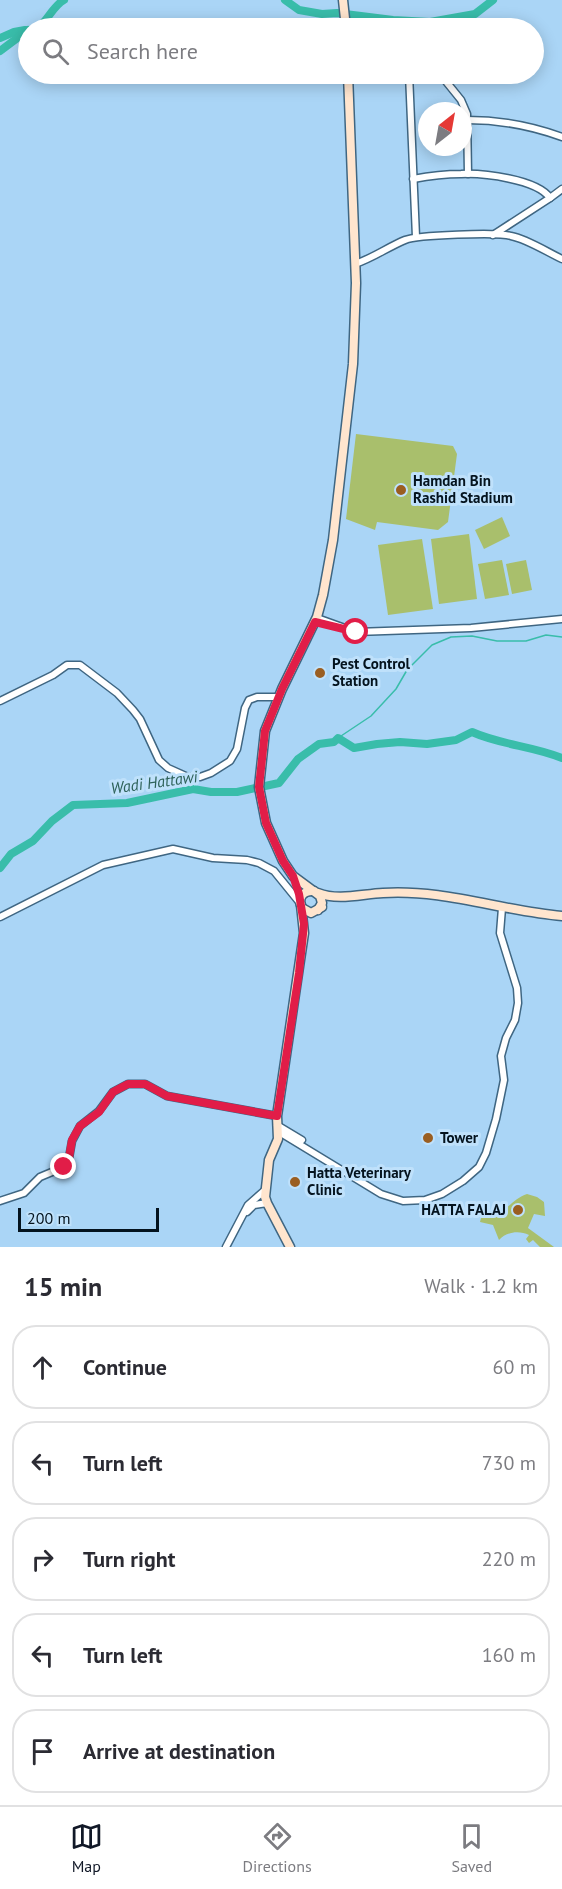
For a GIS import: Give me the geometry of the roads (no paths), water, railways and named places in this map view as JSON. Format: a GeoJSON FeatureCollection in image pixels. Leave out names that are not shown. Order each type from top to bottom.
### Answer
{"type":"FeatureCollection","features":[{"type":"Feature","properties":{"kind":"street"},"geometry":{"type":"LineString","coordinates":[[343,0],[345,18]]}},
{"type":"Feature","properties":{"kind":"street"},"geometry":{"type":"LineString","coordinates":[[348,84],[356,283],[353,364],[333,540],[323,595],[316,620],[278,697],[265,731],[259,787],[266,823],[283,861],[293,876],[316,892],[337,897],[416,892],[502,908],[562,916]]}},
{"type":"Feature","properties":{"kind":"street"},"geometry":{"type":"LineString","coordinates":[[409,84],[416,237]]}},
{"type":"Feature","properties":{"kind":"street"},"geometry":{"type":"LineString","coordinates":[[448,84],[462,102]]}},
{"type":"Feature","properties":{"kind":"street"},"geometry":{"type":"LineString","coordinates":[[472,120],[521,125],[562,137]]}},
{"type":"Feature","properties":{"kind":"street"},"geometry":{"type":"LineString","coordinates":[[468,156],[468,174]]}},
{"type":"Feature","properties":{"kind":"street"},"geometry":{"type":"LineString","coordinates":[[413,179],[468,174],[502,178],[528,184],[547,193],[550,198]]}},
{"type":"Feature","properties":{"kind":"street"},"geometry":{"type":"LineString","coordinates":[[492,235],[514,223],[562,189]]}},
{"type":"Feature","properties":{"kind":"street"},"geometry":{"type":"LineString","coordinates":[[514,223],[513,233],[517,238]]}},
{"type":"Feature","properties":{"kind":"street"},"geometry":{"type":"LineString","coordinates":[[355,264],[416,237],[492,235],[517,238],[562,259]]}},
{"type":"Feature","properties":{"kind":"street"},"geometry":{"type":"LineString","coordinates":[[316,620],[356,632],[449,629],[562,619]]}},
{"type":"Feature","properties":{"kind":"street"},"geometry":{"type":"LineString","coordinates":[[0,701],[53,675],[67,665],[80,665],[117,693],[133,710],[140,719],[159,760],[168,768],[188,777],[200,777],[230,761],[237,749],[245,708],[249,700],[257,697],[278,697]]}},
{"type":"Feature","properties":{"kind":"street"},"geometry":{"type":"LineString","coordinates":[[0,917],[103,865],[173,849],[213,858],[259,863],[274,871],[308,912],[318,910],[337,897]]}},
{"type":"Feature","properties":{"kind":"street"},"geometry":{"type":"LineString","coordinates":[[290,1247],[267,1203],[265,1190],[269,1160],[276,1147],[304,933],[293,876]]}},
{"type":"Feature","properties":{"kind":"street"},"geometry":{"type":"LineString","coordinates":[[300,903],[305,893],[316,892]]}},
{"type":"Feature","properties":{"kind":"street"},"geometry":{"type":"LineString","coordinates":[[304,933],[322,903],[316,892]]}},
{"type":"Feature","properties":{"kind":"street"},"geometry":{"type":"LineString","coordinates":[[0,1200],[24,1193],[40,1177],[64,1167],[69,1158],[72,1140],[80,1126],[99,1112],[113,1092],[128,1084],[145,1084],[167,1096],[278,1124],[313,1151],[382,1194],[403,1202],[418,1201],[442,1194],[463,1181],[479,1167],[486,1153],[498,1111],[504,1080],[501,1056],[506,1038],[515,1020],[518,1003],[517,988],[500,933],[502,908]]}},
{"type":"Feature","properties":{"kind":"street"},"geometry":{"type":"LineString","coordinates":[[226,1247],[251,1202],[265,1190]]}},
{"type":"Feature","properties":{"kind":"street"},"geometry":{"type":"LineString","coordinates":[[244,1214],[254,1205],[267,1203]]}},
{"type":"Feature","properties":{"kind":"waterway"},"geometry":{"type":"LineString","coordinates":[[47,18],[64,0]]}},
{"type":"Feature","properties":{"kind":"waterway"},"geometry":{"type":"LineString","coordinates":[[285,0],[299,10],[377,18]]}},
{"type":"Feature","properties":{"kind":"waterway"},"geometry":{"type":"LineString","coordinates":[[452,18],[475,14],[493,0]]}},
{"type":"Feature","properties":{"kind":"waterway"},"geometry":{"type":"LineString","coordinates":[[0,38],[18,31]]}},
{"type":"Feature","properties":{"kind":"waterway"},"geometry":{"type":"LineString","coordinates":[[0,51],[18,38]]}},
{"type":"Feature","properties":{"kind":"waterway"},"geometry":{"type":"LineString","coordinates":[[338,738],[371,716],[396,689],[407,670],[432,645],[451,637],[472,636],[497,641],[526,641],[546,635],[562,637]]}},
{"type":"Feature","properties":{"kind":"waterway","name":"Wadi Hattawi"},"geometry":{"type":"LineString","coordinates":[[0,868],[11,854],[33,841],[52,821],[73,805],[127,803],[193,789],[237,792],[279,783],[298,759],[319,744],[334,742],[338,738],[354,748],[400,742],[427,744],[456,740],[472,732],[562,758]]}},
{"type":"Feature","properties":{"kind":"place","name":"Hamdan Bin Rashid Stadium"},"geometry":{"type":"Point","coordinates":[401,490]}},
{"type":"Feature","properties":{"kind":"place","name":"Pest Control Station"},"geometry":{"type":"Point","coordinates":[320,673]}},
{"type":"Feature","properties":{"kind":"place","name":"Tower"},"geometry":{"type":"Point","coordinates":[428,1138]}},
{"type":"Feature","properties":{"kind":"place","name":"Hatta Veterinary Clinic"},"geometry":{"type":"Point","coordinates":[295,1182]}},
{"type":"Feature","properties":{"kind":"place","name":"HATTA FALAJ"},"geometry":{"type":"Point","coordinates":[518,1210]}}]}
